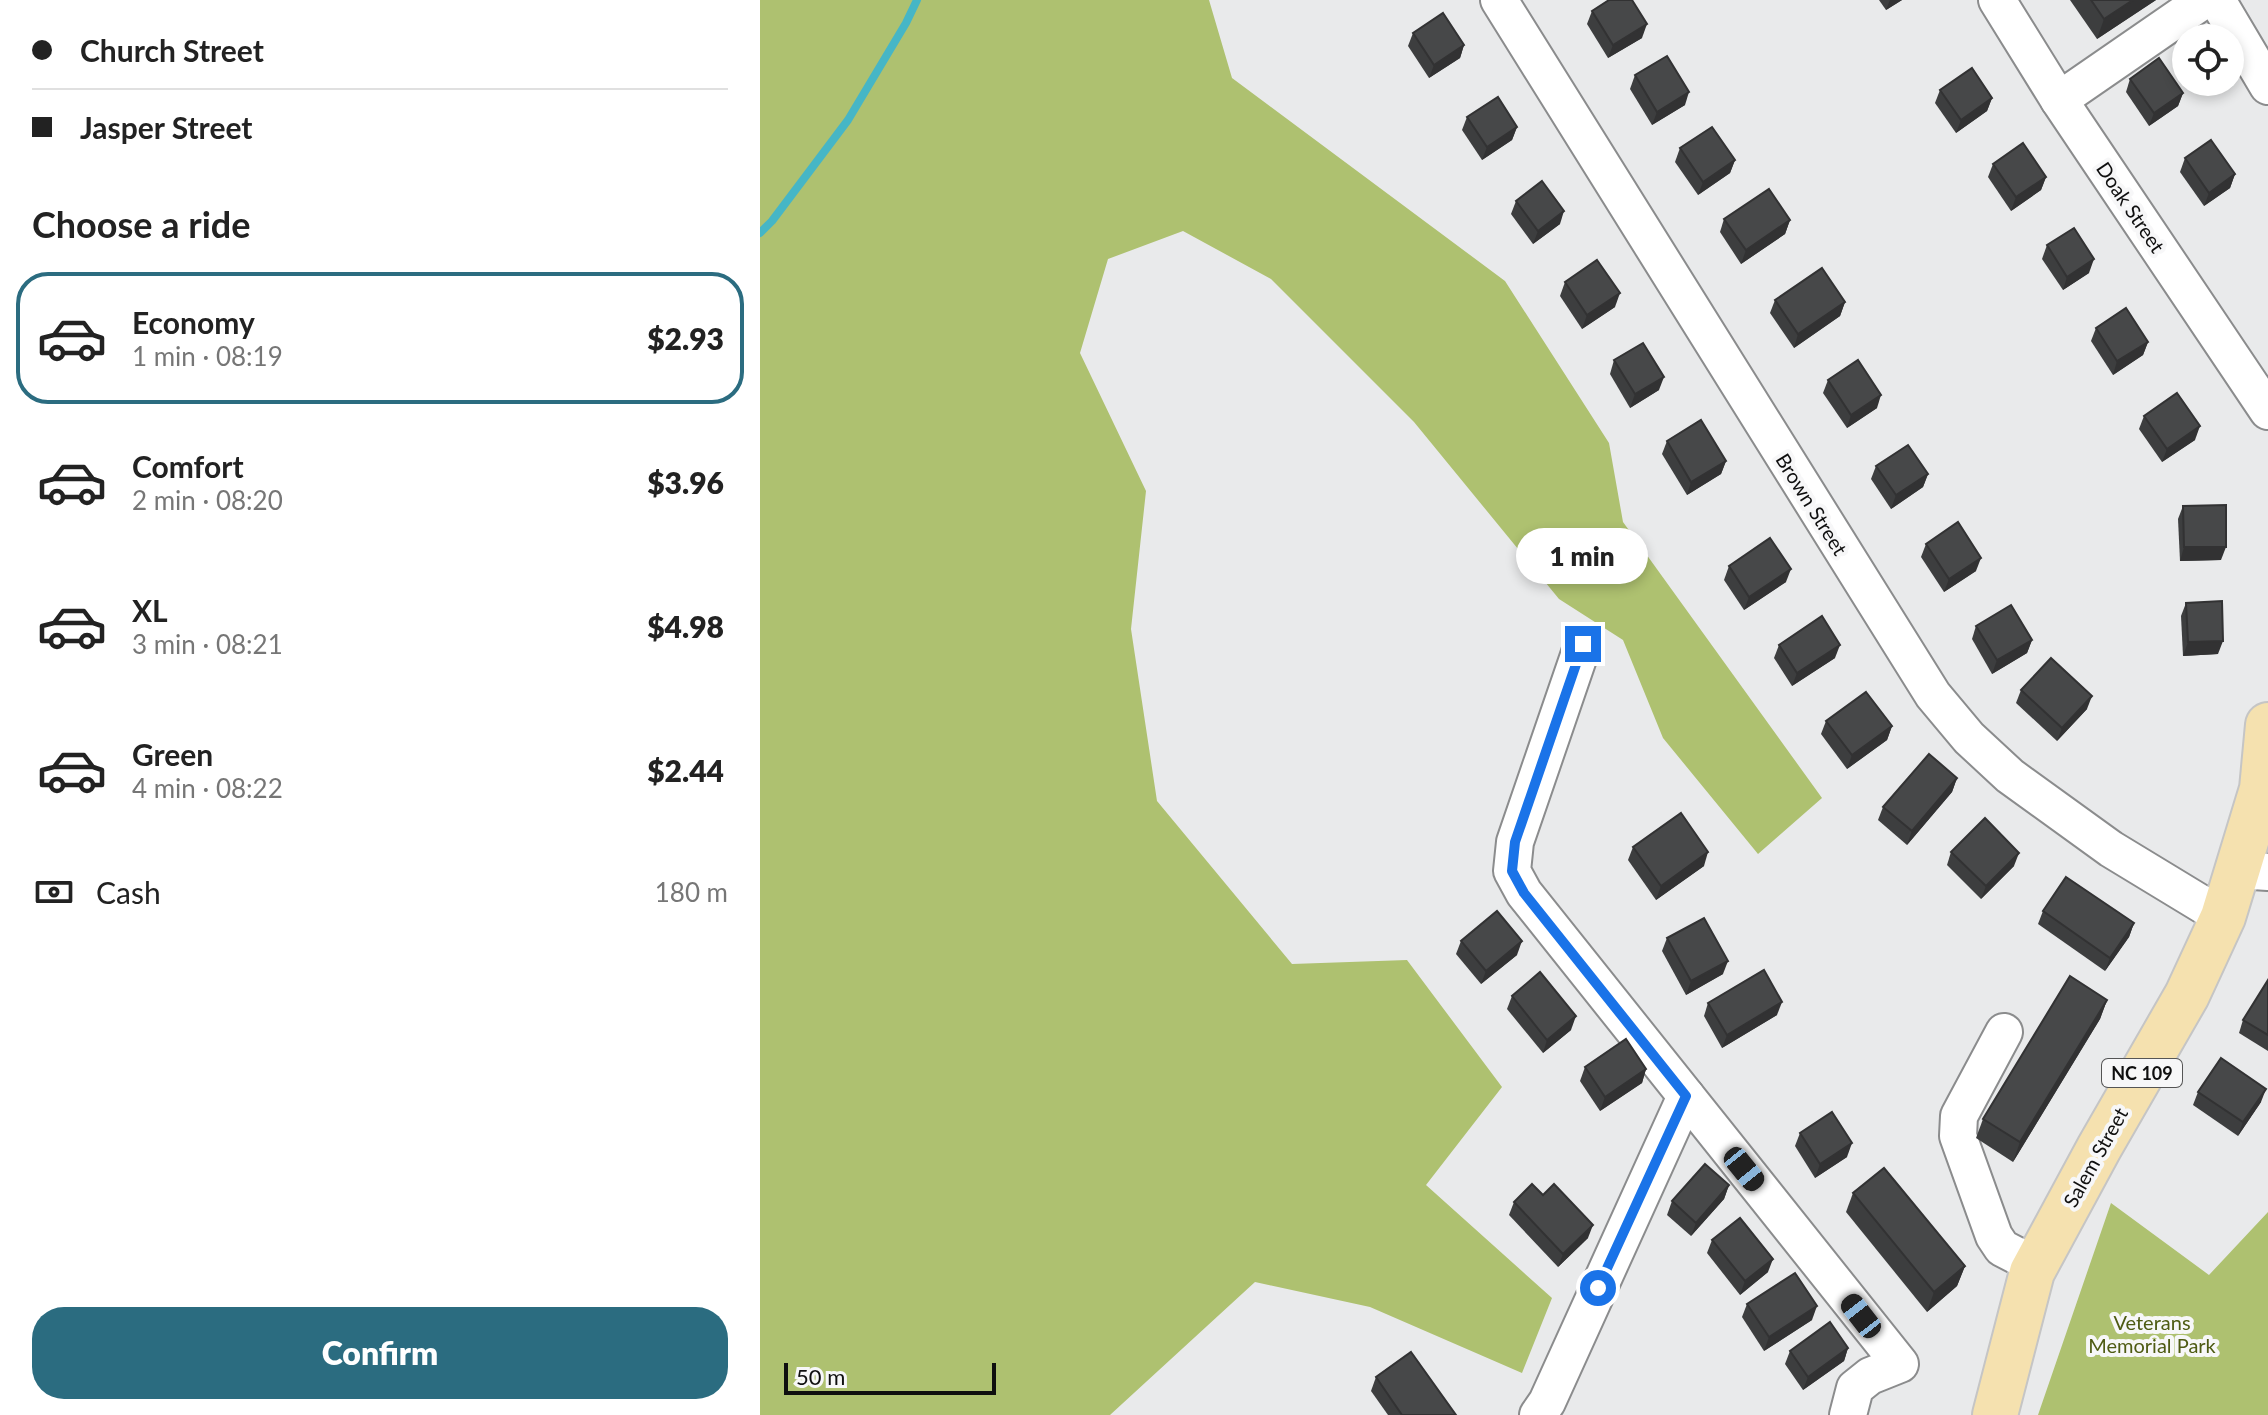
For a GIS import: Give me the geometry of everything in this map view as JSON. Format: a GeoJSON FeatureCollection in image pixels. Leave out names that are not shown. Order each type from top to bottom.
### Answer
{"type":"FeatureCollection","features":[{"type":"Feature","properties":{"kind":"main road","name":"Salem Street"},"geometry":{"type":"LineString","coordinates":[[1995,1415],[2035,1265],[2187,995],[2223,917],[2253,871],[2268,725]]}},
{"type":"Feature","properties":{"kind":"street","name":"Brown Street"},"geometry":{"type":"LineString","coordinates":[[1499,0],[1933,695],[1969,738],[2010,776],[2111,849],[2223,917]]}},
{"type":"Feature","properties":{"kind":"street"},"geometry":{"type":"LineString","coordinates":[[2059,100],[2204,0]]}},
{"type":"Feature","properties":{"kind":"street"},"geometry":{"type":"LineString","coordinates":[[2217,0],[2268,86]]}},
{"type":"Feature","properties":{"kind":"street","name":"Doak Street"},"geometry":{"type":"LineString","coordinates":[[2002,2],[2059,100],[2268,411]]}},
{"type":"Feature","properties":{"kind":"street"},"geometry":{"type":"LineString","coordinates":[[1583,644],[1515,842],[1512,871],[1524,893],[1900,1364],[1870,1376],[1855,1388],[1848,1415]]}},
{"type":"Feature","properties":{"kind":"street"},"geometry":{"type":"LineString","coordinates":[[2004,1032],[1959,1116],[1958,1136],[1994,1236],[2002,1248],[2035,1265]]}},
{"type":"Feature","properties":{"kind":"street"},"geometry":{"type":"LineString","coordinates":[[1538,1415],[1547,1402],[1686,1096]]}},
{"type":"Feature","properties":{"kind":"green space"},"geometry":{"type":"Polygon","coordinates":[[[760,0],[1209,0],[1232,78],[1505,281],[1609,443],[1623,522],[1822,798],[1758,854],[1663,738],[1623,640],[1559,599],[1414,422],[1271,279],[1183,231],[1108,259],[1080,353],[1146,491],[1131,629],[1157,801],[1292,964],[1407,960],[1502,1087],[1426,1185],[1552,1298],[1522,1373],[1370,1307],[1255,1282],[1110,1415],[760,1415],[760,0]]]}},
{"type":"Feature","properties":{"kind":"green space","name":"Veterans Memorial Park"},"geometry":{"type":"Polygon","coordinates":[[[2111,1203],[2209,1275],[2268,1212],[2268,1415],[2038,1415],[2111,1203]]]}},
{"type":"Feature","properties":{"kind":"building"},"geometry":{"type":"Polygon","coordinates":[[[1609,0],[1632,0],[1647,24],[1613,45],[1592,11],[1609,0]]]}},
{"type":"Feature","properties":{"kind":"building"},"geometry":{"type":"Polygon","coordinates":[[[2091,0],[2133,0],[2104,19],[2091,0]]]}},
{"type":"Feature","properties":{"kind":"building"},"geometry":{"type":"Polygon","coordinates":[[[1443,13],[1464,45],[1434,65],[1413,33],[1443,13]]]}},
{"type":"Feature","properties":{"kind":"building"},"geometry":{"type":"Polygon","coordinates":[[[1667,56],[1689,92],[1657,112],[1635,75],[1667,56]]]}},
{"type":"Feature","properties":{"kind":"building"},"geometry":{"type":"Polygon","coordinates":[[[2159,58],[2172,77],[2172,96],[2179,96],[2154,113],[2130,79],[2159,58]]]}},
{"type":"Feature","properties":{"kind":"building"},"geometry":{"type":"Polygon","coordinates":[[[1972,68],[1992,98],[1961,120],[1940,90],[1972,68]]]}},
{"type":"Feature","properties":{"kind":"building"},"geometry":{"type":"Polygon","coordinates":[[[1498,97],[1517,127],[1487,147],[1467,117],[1498,97]]]}},
{"type":"Feature","properties":{"kind":"building"},"geometry":{"type":"Polygon","coordinates":[[[1712,127],[1735,160],[1703,182],[1680,148],[1712,127]]]}},
{"type":"Feature","properties":{"kind":"building"},"geometry":{"type":"Polygon","coordinates":[[[2211,140],[2235,174],[2209,193],[2185,158],[2211,140]]]}},
{"type":"Feature","properties":{"kind":"building"},"geometry":{"type":"Polygon","coordinates":[[[2023,143],[2046,177],[2016,197],[1993,164],[2023,143]]]}},
{"type":"Feature","properties":{"kind":"building"},"geometry":{"type":"Polygon","coordinates":[[[1542,181],[1564,211],[1538,231],[1516,201],[1542,181]]]}},
{"type":"Feature","properties":{"kind":"building"},"geometry":{"type":"Polygon","coordinates":[[[1769,189],[1790,220],[1746,250],[1724,219],[1769,189]]]}},
{"type":"Feature","properties":{"kind":"building"},"geometry":{"type":"Polygon","coordinates":[[[2074,228],[2094,259],[2067,277],[2047,245],[2074,228]]]}},
{"type":"Feature","properties":{"kind":"building"},"geometry":{"type":"Polygon","coordinates":[[[1597,260],[1620,293],[1587,315],[1565,282],[1597,260]]]}},
{"type":"Feature","properties":{"kind":"building"},"geometry":{"type":"Polygon","coordinates":[[[1822,268],[1845,302],[1798,334],[1775,300],[1822,268]]]}},
{"type":"Feature","properties":{"kind":"building"},"geometry":{"type":"Polygon","coordinates":[[[2126,308],[2148,342],[2117,361],[2096,328],[2126,308]]]}},
{"type":"Feature","properties":{"kind":"building"},"geometry":{"type":"Polygon","coordinates":[[[1643,343],[1664,377],[1635,394],[1614,360],[1643,343]]]}},
{"type":"Feature","properties":{"kind":"building"},"geometry":{"type":"Polygon","coordinates":[[[1858,360],[1881,395],[1851,415],[1828,380],[1858,360]]]}},
{"type":"Feature","properties":{"kind":"building"},"geometry":{"type":"Polygon","coordinates":[[[2177,393],[2200,426],[2167,449],[2144,416],[2177,393]]]}},
{"type":"Feature","properties":{"kind":"building"},"geometry":{"type":"Polygon","coordinates":[[[1701,420],[1726,461],[1691,482],[1667,441],[1701,420]]]}},
{"type":"Feature","properties":{"kind":"building"},"geometry":{"type":"Polygon","coordinates":[[[1908,445],[1928,474],[1896,495],[1876,466],[1908,445]]]}},
{"type":"Feature","properties":{"kind":"building"},"geometry":{"type":"Polygon","coordinates":[[[2226,505],[2226,547],[2184,547],[2183,506],[2226,505]]]}},
{"type":"Feature","properties":{"kind":"building"},"geometry":{"type":"Polygon","coordinates":[[[1958,522],[1981,558],[1949,579],[1926,544],[1958,522]]]}},
{"type":"Feature","properties":{"kind":"building"},"geometry":{"type":"Polygon","coordinates":[[[1770,538],[1791,569],[1749,597],[1729,566],[1770,538]]]}},
{"type":"Feature","properties":{"kind":"building"},"geometry":{"type":"Polygon","coordinates":[[[2222,601],[2223,641],[2188,642],[2186,603],[2222,601]]]}},
{"type":"Feature","properties":{"kind":"building"},"geometry":{"type":"Polygon","coordinates":[[[2011,605],[2032,640],[1997,660],[1976,626],[2011,605]]]}},
{"type":"Feature","properties":{"kind":"building"},"geometry":{"type":"Polygon","coordinates":[[[1822,616],[1840,645],[1797,673],[1779,645],[1822,616]]]}},
{"type":"Feature","properties":{"kind":"building"},"geometry":{"type":"Polygon","coordinates":[[[2051,658],[2092,696],[2062,728],[2021,690],[2051,658]]]}},
{"type":"Feature","properties":{"kind":"building"},"geometry":{"type":"Polygon","coordinates":[[[1866,692],[1892,726],[1852,755],[1826,721],[1866,692]]]}},
{"type":"Feature","properties":{"kind":"building"},"geometry":{"type":"Polygon","coordinates":[[[1929,754],[1957,778],[1912,831],[1883,807],[1929,754]]]}},
{"type":"Feature","properties":{"kind":"building"},"geometry":{"type":"Polygon","coordinates":[[[1681,813],[1708,852],[1661,886],[1633,847],[1681,813]]]}},
{"type":"Feature","properties":{"kind":"building"},"geometry":{"type":"Polygon","coordinates":[[[1985,818],[2019,853],[1986,886],[1951,852],[1985,818]]]}},
{"type":"Feature","properties":{"kind":"building"},"geometry":{"type":"Polygon","coordinates":[[[2066,877],[2134,923],[2110,958],[2043,911],[2066,877]]]}},
{"type":"Feature","properties":{"kind":"building"},"geometry":{"type":"Polygon","coordinates":[[[1497,911],[1522,941],[1486,971],[1461,941],[1497,911]]]}},
{"type":"Feature","properties":{"kind":"building"},"geometry":{"type":"Polygon","coordinates":[[[1704,918],[1728,961],[1691,981],[1667,938],[1704,918]]]}},
{"type":"Feature","properties":{"kind":"building"},"geometry":{"type":"Polygon","coordinates":[[[1764,970],[1782,1002],[1727,1035],[1708,1003],[1764,970]]]}},
{"type":"Feature","properties":{"kind":"building"},"geometry":{"type":"Polygon","coordinates":[[[1540,972],[1576,1016],[1547,1040],[1512,996],[1540,972]]]}},
{"type":"Feature","properties":{"kind":"building"},"geometry":{"type":"Polygon","coordinates":[[[2070,976],[2107,1000],[2020,1142],[1983,1119],[2070,976]]]}},
{"type":"Feature","properties":{"kind":"building"},"geometry":{"type":"Polygon","coordinates":[[[2268,980],[2268,1035],[2243,1020],[2268,980]]]}},
{"type":"Feature","properties":{"kind":"building"},"geometry":{"type":"Polygon","coordinates":[[[1626,1039],[1646,1069],[1605,1097],[1585,1067],[1626,1039]]]}},
{"type":"Feature","properties":{"kind":"building"},"geometry":{"type":"Polygon","coordinates":[[[2221,1058],[2266,1089],[2243,1122],[2198,1092],[2221,1058]]]}},
{"type":"Feature","properties":{"kind":"building"},"geometry":{"type":"Polygon","coordinates":[[[1832,1112],[1852,1143],[1820,1164],[1800,1133],[1832,1112]]]}},
{"type":"Feature","properties":{"kind":"building"},"geometry":{"type":"Polygon","coordinates":[[[1705,1164],[1729,1185],[1696,1223],[1672,1201],[1705,1164]]]}},
{"type":"Feature","properties":{"kind":"building"},"geometry":{"type":"Polygon","coordinates":[[[1884,1168],[1965,1266],[1934,1292],[1853,1193],[1884,1168]]]}},
{"type":"Feature","properties":{"kind":"building"},"geometry":{"type":"Polygon","coordinates":[[[1532,1184],[1543,1195],[1554,1184],[1593,1225],[1563,1254],[1514,1202],[1532,1184]]]}},
{"type":"Feature","properties":{"kind":"building"},"geometry":{"type":"Polygon","coordinates":[[[1740,1218],[1773,1259],[1745,1281],[1712,1240],[1740,1218]]]}},
{"type":"Feature","properties":{"kind":"building"},"geometry":{"type":"Polygon","coordinates":[[[1795,1273],[1817,1306],[1769,1337],[1747,1304],[1795,1273]]]}},
{"type":"Feature","properties":{"kind":"building"},"geometry":{"type":"Polygon","coordinates":[[[1830,1322],[1848,1348],[1808,1377],[1790,1351],[1830,1322]]]}},
{"type":"Feature","properties":{"kind":"building"},"geometry":{"type":"Polygon","coordinates":[[[1411,1352],[1456,1415],[1402,1415],[1376,1377],[1411,1352]]]}},
{"type":"Feature","properties":{"kind":"waterway"},"geometry":{"type":"LineString","coordinates":[[760,233],[848,120],[917,0]]}},
{"type":"Feature","properties":{"kind":"route"},"geometry":{"type":"LineString","coordinates":[[1583,644],[1515,842],[1512,871],[1524,893],[1686,1096],[1598,1288]]}}]}
